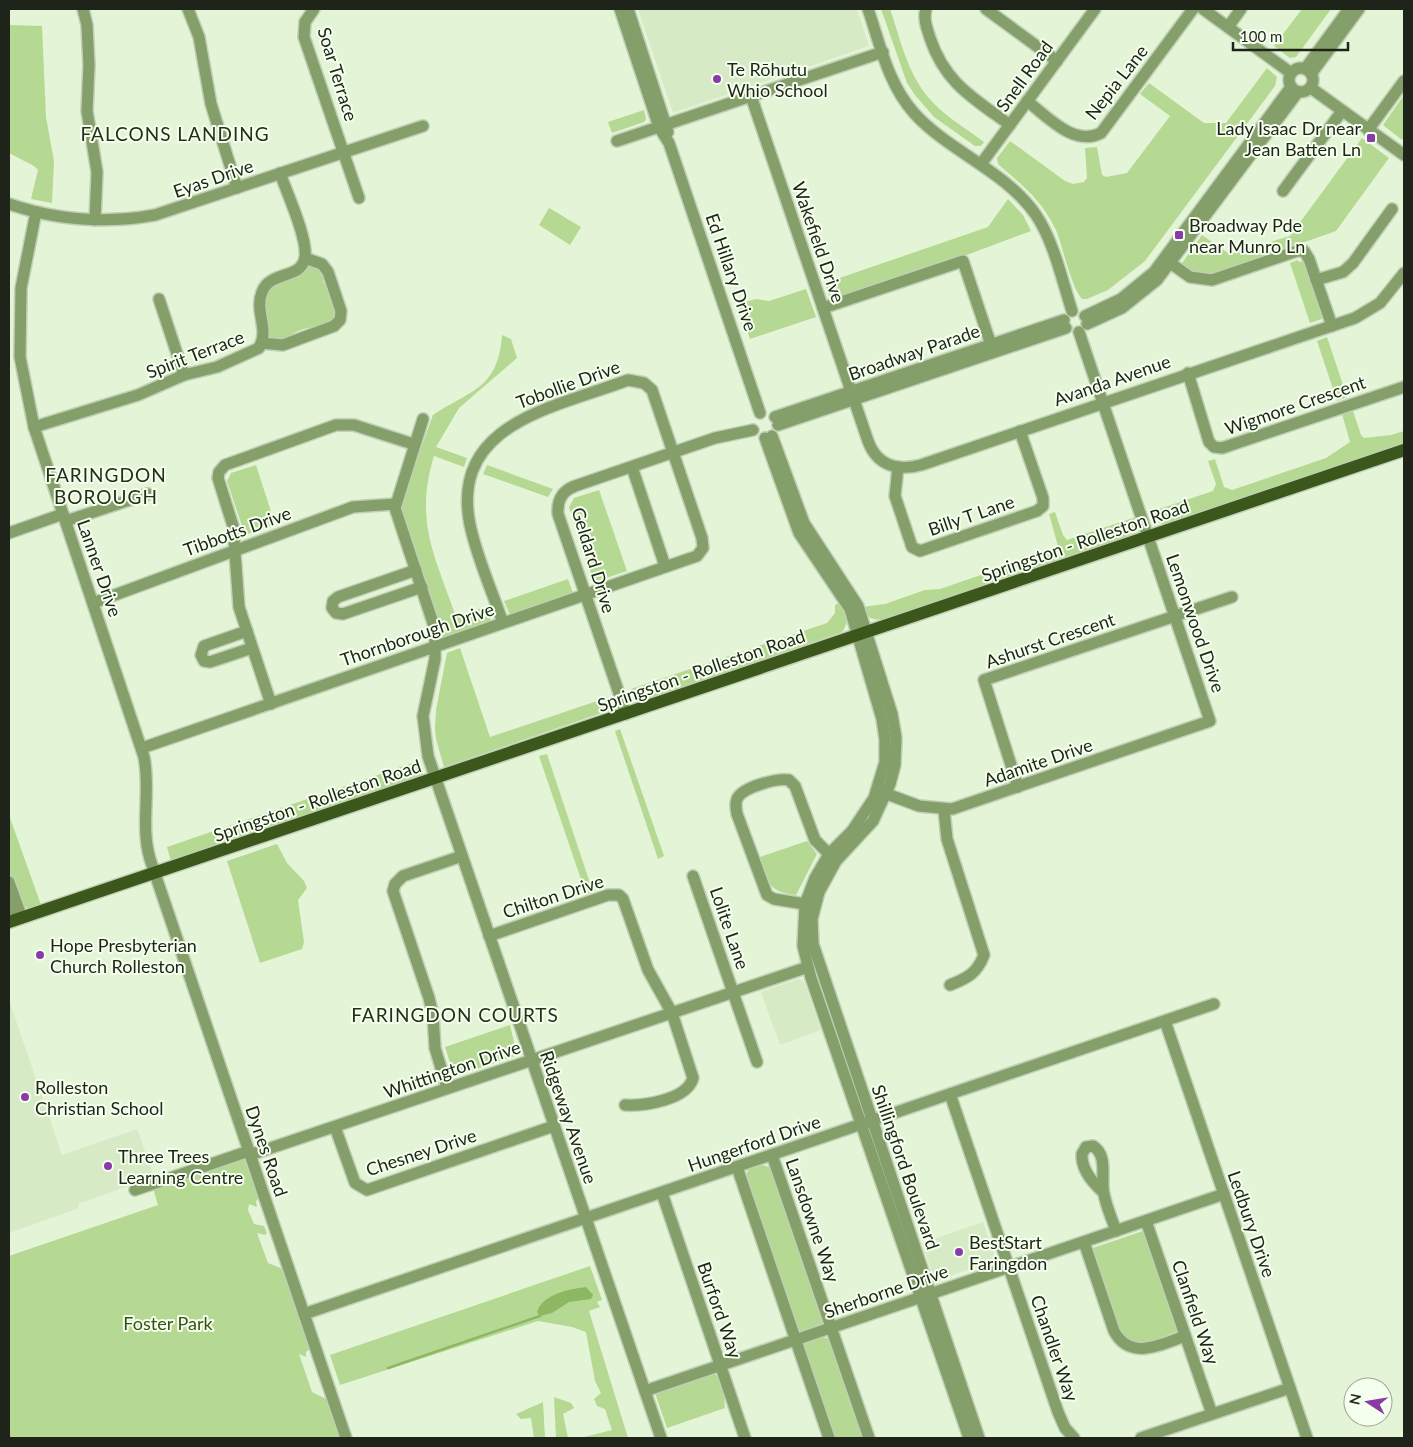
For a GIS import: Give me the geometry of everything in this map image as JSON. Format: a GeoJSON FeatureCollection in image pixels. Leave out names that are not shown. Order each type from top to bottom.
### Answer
{"type":"FeatureCollection","features":[{"type":"Feature","properties":{"kind":"main road","name":"Springston - Rolleston Road"},"geometry":{"type":"LineString","coordinates":[[15,920],[1404,450]]}},
{"type":"Feature","properties":{"kind":"street"},"geometry":{"type":"LineString","coordinates":[[83,9],[87,25],[89,65],[87,111],[97,172],[95,220]]}},
{"type":"Feature","properties":{"kind":"street"},"geometry":{"type":"LineString","coordinates":[[188,9],[199,37],[210,104],[237,188]]}},
{"type":"Feature","properties":{"kind":"street","name":"Soar Terrace"},"geometry":{"type":"LineString","coordinates":[[314,9],[305,22],[304,37],[359,198]]}},
{"type":"Feature","properties":{"kind":"street","name":"Ed Hillary Drive"},"geometry":{"type":"LineString","coordinates":[[620,9],[669,143],[760,413]]}},
{"type":"Feature","properties":{"kind":"street","name":"Ed Hillary Drive"},"geometry":{"type":"LineString","coordinates":[[628,9],[663,126]]}},
{"type":"Feature","properties":{"kind":"street"},"geometry":{"type":"LineString","coordinates":[[868,9],[897,88],[913,112],[931,129],[1008,184],[1037,216],[1051,248],[1067,319],[1072,332],[1129,294],[1168,262],[1294,90]]}},
{"type":"Feature","properties":{"kind":"street"},"geometry":{"type":"LineString","coordinates":[[925,9],[924,20],[935,53],[949,76],[1010,125]]}},
{"type":"Feature","properties":{"kind":"street"},"geometry":{"type":"LineString","coordinates":[[986,9],[1057,61]]}},
{"type":"Feature","properties":{"kind":"street","name":"Snell Road"},"geometry":{"type":"LineString","coordinates":[[981,164],[1095,9]]}},
{"type":"Feature","properties":{"kind":"street","name":"Nepia Lane"},"geometry":{"type":"LineString","coordinates":[[1027,102],[1076,137],[1088,138],[1101,133],[1193,9]]}},
{"type":"Feature","properties":{"kind":"street"},"geometry":{"type":"LineString","coordinates":[[1203,9],[1291,73]]}},
{"type":"Feature","properties":{"kind":"street"},"geometry":{"type":"LineString","coordinates":[[1228,26],[1241,9]]}},
{"type":"Feature","properties":{"kind":"street"},"geometry":{"type":"LineString","coordinates":[[1308,71],[1349,9]]}},
{"type":"Feature","properties":{"kind":"street"},"geometry":{"type":"LineString","coordinates":[[1308,71],[1359,9]]}},
{"type":"Feature","properties":{"kind":"street"},"geometry":{"type":"LineString","coordinates":[[617,142],[883,52]]}},
{"type":"Feature","properties":{"kind":"street"},"geometry":{"type":"LineString","coordinates":[[1294,90],[1289,80],[1291,73],[1297,69],[1308,71]]}},
{"type":"Feature","properties":{"kind":"street"},"geometry":{"type":"LineString","coordinates":[[1294,90],[1305,92],[1311,88],[1313,84],[1308,71]]}},
{"type":"Feature","properties":{"kind":"street"},"geometry":{"type":"LineString","coordinates":[[1368,130],[1404,81]]}},
{"type":"Feature","properties":{"kind":"street"},"geometry":{"type":"LineString","coordinates":[[1311,88],[1404,156]]}},
{"type":"Feature","properties":{"kind":"street","name":"Wakefield Drive"},"geometry":{"type":"LineString","coordinates":[[751,96],[853,396]]}},
{"type":"Feature","properties":{"kind":"street"},"geometry":{"type":"LineString","coordinates":[[1283,191],[1342,111]]}},
{"type":"Feature","properties":{"kind":"street","name":"Eyas Drive"},"geometry":{"type":"LineString","coordinates":[[9,204],[36,212],[95,220],[138,218],[170,212],[422,126]]}},
{"type":"Feature","properties":{"kind":"street"},"geometry":{"type":"LineString","coordinates":[[262,344],[283,345],[334,326],[340,320],[341,311],[328,272],[322,264],[305,258],[305,244],[280,173]]}},
{"type":"Feature","properties":{"kind":"street"},"geometry":{"type":"LineString","coordinates":[[1316,280],[1343,272],[1353,263],[1392,209]]}},
{"type":"Feature","properties":{"kind":"street","name":"Lanner Drive"},"geometry":{"type":"LineString","coordinates":[[36,212],[21,288],[14,357],[34,427],[142,748],[147,775],[145,836],[155,874]]}},
{"type":"Feature","properties":{"kind":"street"},"geometry":{"type":"LineString","coordinates":[[1168,262],[1190,277],[1212,280],[1304,251],[1309,259],[1332,326]]}},
{"type":"Feature","properties":{"kind":"street","name":"Spirit Terrace"},"geometry":{"type":"LineString","coordinates":[[34,427],[138,395],[184,375],[217,367],[249,354],[262,344],[264,326],[259,307],[263,289],[276,278],[298,270],[305,258]]}},
{"type":"Feature","properties":{"kind":"street"},"geometry":{"type":"LineString","coordinates":[[823,308],[962,261],[992,348]]}},
{"type":"Feature","properties":{"kind":"street","name":"Avanda Avenue"},"geometry":{"type":"LineString","coordinates":[[898,467],[922,465],[1188,373],[1332,326],[1365,313],[1380,303],[1404,273]]}},
{"type":"Feature","properties":{"kind":"street"},"geometry":{"type":"LineString","coordinates":[[158,299],[184,375]]}},
{"type":"Feature","properties":{"kind":"street"},"geometry":{"type":"LineString","coordinates":[[1067,319],[1081,312],[1084,324]]}},
{"type":"Feature","properties":{"kind":"street","name":"Broadway Parade"},"geometry":{"type":"LineString","coordinates":[[773,429],[853,396],[992,348],[1067,319]]}},
{"type":"Feature","properties":{"kind":"street","name":"Lemonwood Drive"},"geometry":{"type":"LineString","coordinates":[[1084,324],[1103,403],[1210,721]]}},
{"type":"Feature","properties":{"kind":"street","name":"Wigmore Crescent"},"geometry":{"type":"LineString","coordinates":[[1188,373],[1209,442],[1214,447],[1222,448],[1404,387]]}},
{"type":"Feature","properties":{"kind":"street","name":"Tobollie Drive"},"geometry":{"type":"LineString","coordinates":[[503,623],[472,534],[468,514],[468,490],[479,458],[491,441],[507,427],[533,413],[633,379],[644,383],[652,390],[704,544],[702,552]]}},
{"type":"Feature","properties":{"kind":"street"},"geometry":{"type":"LineString","coordinates":[[853,396],[874,455],[885,464],[898,467]]}},
{"type":"Feature","properties":{"kind":"street"},"geometry":{"type":"LineString","coordinates":[[773,429],[757,436],[753,430],[754,418],[760,413],[769,413],[804,523],[858,606],[862,634]]}},
{"type":"Feature","properties":{"kind":"street"},"geometry":{"type":"LineString","coordinates":[[395,504],[423,419]]}},
{"type":"Feature","properties":{"kind":"street"},"geometry":{"type":"LineString","coordinates":[[271,704],[237,599],[235,550],[231,518],[218,478],[219,472],[223,467],[336,425],[354,426],[414,444]]}},
{"type":"Feature","properties":{"kind":"street","name":"Geldard Drive"},"geometry":{"type":"LineString","coordinates":[[626,714],[558,514],[558,502],[563,493],[571,488],[715,438],[753,430]]}},
{"type":"Feature","properties":{"kind":"street","name":"Billy T Lane"},"geometry":{"type":"LineString","coordinates":[[898,467],[895,496],[912,546],[920,551],[1037,511],[1043,506],[1043,498],[1020,430]]}},
{"type":"Feature","properties":{"kind":"street"},"geometry":{"type":"LineString","coordinates":[[632,466],[665,566]]}},
{"type":"Feature","properties":{"kind":"street"},"geometry":{"type":"LineString","coordinates":[[9,532],[148,494]]}},
{"type":"Feature","properties":{"kind":"street","name":"Tibbotts Drive"},"geometry":{"type":"LineString","coordinates":[[93,603],[353,507],[395,504]]}},
{"type":"Feature","properties":{"kind":"street","name":"Ridgeway Avenue"},"geometry":{"type":"LineString","coordinates":[[395,504],[398,521],[432,617],[436,646],[423,716],[425,745],[661,1438]]}},
{"type":"Feature","properties":{"kind":"street","name":"Thornborough Drive"},"geometry":{"type":"LineString","coordinates":[[142,748],[702,552]]}},
{"type":"Feature","properties":{"kind":"street"},"geometry":{"type":"LineString","coordinates":[[416,570],[338,597],[333,601],[332,608],[336,613],[342,614],[422,587]]}},
{"type":"Feature","properties":{"kind":"street"},"geometry":{"type":"LineString","coordinates":[[366,587],[372,604]]}},
{"type":"Feature","properties":{"kind":"street"},"geometry":{"type":"LineString","coordinates":[[1175,615],[1232,597]]}},
{"type":"Feature","properties":{"kind":"street","name":"Ashurst Crescent"},"geometry":{"type":"LineString","coordinates":[[1018,787],[984,680],[1175,615]]}},
{"type":"Feature","properties":{"kind":"street"},"geometry":{"type":"LineString","coordinates":[[247,631],[208,644],[202,649],[201,655],[204,661],[210,662],[252,648]]}},
{"type":"Feature","properties":{"kind":"street","name":"Shillingford Boulevard"},"geometry":{"type":"LineString","coordinates":[[862,634],[892,714],[896,738],[895,765],[882,792],[873,821],[836,861],[824,880],[812,920],[812,944],[852,1079],[926,1296],[979,1438]]}},
{"type":"Feature","properties":{"kind":"street","name":"Adamite Drive"},"geometry":{"type":"LineString","coordinates":[[882,792],[919,806],[952,810],[1210,721]]}},
{"type":"Feature","properties":{"kind":"street"},"geometry":{"type":"LineString","coordinates":[[805,904],[774,899],[767,895],[738,814],[737,798],[742,792],[773,780],[788,780],[795,786],[814,840],[829,854]]}},
{"type":"Feature","properties":{"kind":"street","name":"Shillingford Boulevard"},"geometry":{"type":"LineString","coordinates":[[852,1079],[808,967],[803,946],[805,904],[815,878],[829,854],[864,816],[882,792]]}},
{"type":"Feature","properties":{"kind":"street"},"geometry":{"type":"LineString","coordinates":[[944,810],[947,839],[984,954],[979,968],[971,977],[950,985]]}},
{"type":"Feature","properties":{"kind":"street"},"geometry":{"type":"LineString","coordinates":[[447,1088],[435,1048],[433,1015],[429,998],[393,891],[397,880],[403,876],[462,856]]}},
{"type":"Feature","properties":{"kind":"street","name":"Dynes Road"},"geometry":{"type":"LineString","coordinates":[[155,874],[346,1438]]}},
{"type":"Feature","properties":{"kind":"street","name":"Lolite Lane"},"geometry":{"type":"LineString","coordinates":[[693,876],[757,1062]]}},
{"type":"Feature","properties":{"kind":"street"},"geometry":{"type":"LineString","coordinates":[[9,882],[15,920]]}},
{"type":"Feature","properties":{"kind":"street","name":"Chilton Drive"},"geometry":{"type":"LineString","coordinates":[[489,936],[608,895],[618,895],[626,907],[648,970],[672,1013]]}},
{"type":"Feature","properties":{"kind":"street"},"geometry":{"type":"LineString","coordinates":[[9,904],[15,920]]}},
{"type":"Feature","properties":{"kind":"street","name":"Whittington Drive"},"geometry":{"type":"LineString","coordinates":[[135,1190],[335,1127],[808,967]]}},
{"type":"Feature","properties":{"kind":"street","name":"Hungerford Drive"},"geometry":{"type":"LineString","coordinates":[[304,1314],[1214,1004]]}},
{"type":"Feature","properties":{"kind":"street"},"geometry":{"type":"LineString","coordinates":[[624,1105],[642,1106],[684,1092],[692,1084],[691,1070],[672,1013]]}},
{"type":"Feature","properties":{"kind":"street","name":"Ledbury Drive"},"geometry":{"type":"LineString","coordinates":[[1165,1021],[1307,1438]]}},
{"type":"Feature","properties":{"kind":"street","name":"Chandler Way"},"geometry":{"type":"LineString","coordinates":[[950,1094],[1062,1421],[1074,1438]]}},
{"type":"Feature","properties":{"kind":"street","name":"Chesney Drive"},"geometry":{"type":"LineString","coordinates":[[335,1127],[355,1183],[367,1190],[554,1126]]}},
{"type":"Feature","properties":{"kind":"street","name":"Lansdowne Way"},"geometry":{"type":"LineString","coordinates":[[772,1155],[869,1438]]}},
{"type":"Feature","properties":{"kind":"street"},"geometry":{"type":"LineString","coordinates":[[737,1167],[829,1438]]}},
{"type":"Feature","properties":{"kind":"street"},"geometry":{"type":"LineString","coordinates":[[1103,1192],[1116,1231]]}},
{"type":"Feature","properties":{"kind":"street","name":"Burford Way"},"geometry":{"type":"LineString","coordinates":[[662,1193],[746,1438]]}},
{"type":"Feature","properties":{"kind":"street","name":"Sherborne Drive"},"geometry":{"type":"LineString","coordinates":[[645,1391],[1224,1194]]}},
{"type":"Feature","properties":{"kind":"street","name":"Clanfield Way"},"geometry":{"type":"LineString","coordinates":[[1146,1221],[1212,1414]]}},
{"type":"Feature","properties":{"kind":"street"},"geometry":{"type":"LineString","coordinates":[[1084,1242],[1114,1331],[1121,1341],[1131,1348],[1141,1350],[1185,1336]]}},
{"type":"Feature","properties":{"kind":"street","name":"Shillingford Boulevard"},"geometry":{"type":"LineString","coordinates":[[926,1296],[969,1438]]}},
{"type":"Feature","properties":{"kind":"street"},"geometry":{"type":"LineString","coordinates":[[1141,1438],[1290,1388]]}},
{"type":"Feature","properties":{"kind":"shaded area","name":"Te Rōhutu Whio School"},"geometry":{"type":"Polygon","coordinates":[[[638,9],[857,9],[869,46],[673,113],[638,9]]]}},
{"type":"Feature","properties":{"kind":"shaded area"},"geometry":{"type":"Polygon","coordinates":[[[799,979],[804,982],[821,1030],[780,1045],[761,992],[799,979]]]}},
{"type":"Feature","properties":{"kind":"shaded area","name":"Rolleston Christian School"},"geometry":{"type":"Polygon","coordinates":[[[9,1000],[62,1155],[137,1129],[154,1177],[78,1204],[79,1208],[9,1233],[9,1000]]]}},
{"type":"Feature","properties":{"kind":"shaded area","name":"BestStart Faringdon"},"geometry":{"type":"Polygon","coordinates":[[[983,1222],[996,1260],[935,1281],[922,1243],[983,1222]]]}},
{"type":"Feature","properties":{"kind":"shaded area"},"geometry":{"type":"Polygon","coordinates":[[[586,1287],[593,1295],[591,1299],[569,1302],[552,1313],[540,1316],[537,1312],[540,1306],[551,1297],[572,1289],[586,1287]]]}},
{"type":"Feature","properties":{"kind":"green space"},"geometry":{"type":"Polygon","coordinates":[[[881,9],[890,9],[909,66],[928,97],[940,110],[984,142],[981,146],[975,146],[934,117],[915,95],[907,83],[881,9]]]}},
{"type":"Feature","properties":{"kind":"green space"},"geometry":{"type":"Polygon","coordinates":[[[1302,9],[1331,9],[1296,57],[1290,58],[1274,46],[1302,9]]]}},
{"type":"Feature","properties":{"kind":"green space"},"geometry":{"type":"Polygon","coordinates":[[[9,25],[42,26],[46,117],[54,161],[52,203],[31,199],[38,170],[9,153],[9,25]]]}},
{"type":"Feature","properties":{"kind":"green space"},"geometry":{"type":"Polygon","coordinates":[[[1267,68],[1277,77],[1275,86],[1145,261],[1108,290],[1087,299],[1082,299],[1074,286],[1059,237],[1050,219],[1038,201],[998,164],[997,158],[1010,141],[1065,181],[1073,184],[1084,182],[1087,178],[1085,148],[1097,147],[1102,175],[1106,177],[1127,173],[1170,116],[1140,94],[1149,83],[1204,123],[1226,123],[1267,68]]]}},
{"type":"Feature","properties":{"kind":"green space"},"geometry":{"type":"Polygon","coordinates":[[[1404,95],[1404,136],[1402,140],[1383,125],[1404,95]]]}},
{"type":"Feature","properties":{"kind":"green space"},"geometry":{"type":"Polygon","coordinates":[[[644,110],[646,119],[644,122],[612,133],[608,122],[644,110]]]}},
{"type":"Feature","properties":{"kind":"green space"},"geometry":{"type":"Polygon","coordinates":[[[1362,138],[1389,158],[1336,231],[1219,272],[1220,274],[1196,276],[1180,266],[1202,235],[1228,253],[1290,236],[1362,138]]]}},
{"type":"Feature","properties":{"kind":"green space"},"geometry":{"type":"Polygon","coordinates":[[[1008,199],[1023,215],[1031,231],[948,262],[947,259],[831,301],[825,283],[988,227],[1008,199]]]}},
{"type":"Feature","properties":{"kind":"green space"},"geometry":{"type":"Polygon","coordinates":[[[549,208],[581,227],[570,245],[539,225],[549,208]]]}},
{"type":"Feature","properties":{"kind":"green space"},"geometry":{"type":"Polygon","coordinates":[[[1298,260],[1299,262],[1306,260],[1325,318],[1310,323],[1290,263],[1298,260]]]}},
{"type":"Feature","properties":{"kind":"green space"},"geometry":{"type":"Polygon","coordinates":[[[313,265],[317,265],[325,276],[323,281],[337,312],[334,322],[303,329],[291,335],[287,340],[270,339],[265,309],[266,296],[269,290],[281,282],[298,277],[313,265]]]}},
{"type":"Feature","properties":{"kind":"green space"},"geometry":{"type":"Polygon","coordinates":[[[806,289],[816,317],[750,339],[738,304],[756,299],[769,301],[806,289]]]}},
{"type":"Feature","properties":{"kind":"green space"},"geometry":{"type":"Polygon","coordinates":[[[502,335],[511,339],[517,358],[459,408],[436,447],[467,458],[464,467],[434,456],[428,479],[426,500],[430,538],[456,617],[487,606],[491,621],[449,637],[443,636],[400,506],[433,415],[470,393],[488,377],[495,367],[502,335]]]}},
{"type":"Feature","properties":{"kind":"green space"},"geometry":{"type":"Polygon","coordinates":[[[1327,337],[1347,397],[1337,401],[1317,341],[1327,337]]]}},
{"type":"Feature","properties":{"kind":"green space"},"geometry":{"type":"Polygon","coordinates":[[[1353,411],[1361,435],[1364,438],[1391,435],[1404,431],[1404,444],[1193,516],[1163,524],[1151,520],[1153,511],[1213,491],[1216,484],[1208,461],[1215,459],[1224,487],[1232,490],[1326,458],[1350,442],[1342,414],[1353,411]]]}},
{"type":"Feature","properties":{"kind":"green space"},"geometry":{"type":"Polygon","coordinates":[[[256,465],[275,524],[245,535],[227,481],[231,473],[256,465]]]}},
{"type":"Feature","properties":{"kind":"green space"},"geometry":{"type":"Polygon","coordinates":[[[487,465],[553,489],[548,497],[483,474],[487,465]]]}},
{"type":"Feature","properties":{"kind":"green space"},"geometry":{"type":"Polygon","coordinates":[[[599,490],[627,571],[594,582],[569,507],[574,498],[599,490]]]}},
{"type":"Feature","properties":{"kind":"green space"},"geometry":{"type":"Polygon","coordinates":[[[1055,512],[1063,535],[1067,540],[1136,517],[1137,523],[1135,530],[1128,536],[894,616],[878,620],[869,617],[865,613],[862,607],[885,604],[925,590],[940,589],[1054,550],[1058,546],[1049,514],[1055,512]]]}},
{"type":"Feature","properties":{"kind":"green space"},"geometry":{"type":"Polygon","coordinates":[[[568,579],[573,593],[510,615],[504,601],[568,579]]]}},
{"type":"Feature","properties":{"kind":"green space"},"geometry":{"type":"Polygon","coordinates":[[[841,602],[847,617],[842,632],[636,703],[631,689],[827,623],[835,613],[835,605],[841,602]]]}},
{"type":"Feature","properties":{"kind":"green space"},"geometry":{"type":"Polygon","coordinates":[[[460,648],[490,737],[609,697],[613,709],[444,767],[436,739],[436,710],[447,653],[460,648]]]}},
{"type":"Feature","properties":{"kind":"green space"},"geometry":{"type":"Polygon","coordinates":[[[620,729],[664,856],[658,859],[615,731],[620,729]]]}},
{"type":"Feature","properties":{"kind":"green space"},"geometry":{"type":"Polygon","coordinates":[[[547,754],[593,892],[586,894],[539,756],[547,754]]]}},
{"type":"Feature","properties":{"kind":"green space"},"geometry":{"type":"Polygon","coordinates":[[[418,761],[423,775],[171,861],[167,847],[418,761]]]}},
{"type":"Feature","properties":{"kind":"green space"},"geometry":{"type":"Polygon","coordinates":[[[9,815],[41,905],[30,909],[21,903],[11,881],[9,867],[9,815]]]}},
{"type":"Feature","properties":{"kind":"green space"},"geometry":{"type":"Polygon","coordinates":[[[807,841],[817,854],[796,895],[774,888],[770,884],[760,857],[807,841]]]}},
{"type":"Feature","properties":{"kind":"green space"},"geometry":{"type":"Polygon","coordinates":[[[277,844],[287,863],[304,881],[307,888],[298,900],[304,942],[302,949],[260,963],[227,861],[277,844]]]}},
{"type":"Feature","properties":{"kind":"green space"},"geometry":{"type":"Polygon","coordinates":[[[510,1025],[516,1050],[515,1056],[456,1076],[454,1075],[445,1047],[510,1025]]]}},
{"type":"Feature","properties":{"kind":"green space","name":"Foster Park"},"geometry":{"type":"Polygon","coordinates":[[[238,1159],[244,1159],[259,1198],[256,1201],[257,1207],[249,1204],[248,1210],[254,1224],[264,1226],[267,1233],[265,1235],[257,1233],[268,1263],[283,1269],[310,1349],[306,1352],[306,1357],[299,1354],[312,1392],[328,1400],[341,1438],[9,1438],[9,1256],[158,1205],[153,1188],[238,1159]]]}},
{"type":"Feature","properties":{"kind":"green space"},"geometry":{"type":"Polygon","coordinates":[[[762,1165],[770,1167],[823,1321],[822,1325],[800,1332],[745,1177],[749,1169],[762,1165]]]}},
{"type":"Feature","properties":{"kind":"green space"},"geometry":{"type":"Polygon","coordinates":[[[1143,1231],[1178,1331],[1155,1340],[1139,1342],[1125,1337],[1120,1329],[1093,1248],[1143,1231]]]}},
{"type":"Feature","properties":{"kind":"green space"},"geometry":{"type":"Polygon","coordinates":[[[590,1266],[602,1300],[597,1302],[600,1307],[589,1311],[628,1438],[580,1438],[612,1430],[605,1409],[597,1406],[594,1399],[601,1393],[595,1381],[586,1332],[572,1327],[538,1321],[340,1385],[330,1355],[590,1266]]]}},
{"type":"Feature","properties":{"kind":"green space"},"geometry":{"type":"Polygon","coordinates":[[[822,1337],[830,1339],[864,1438],[834,1438],[804,1348],[805,1343],[822,1337]]]}},
{"type":"Feature","properties":{"kind":"green space"},"geometry":{"type":"Polygon","coordinates":[[[714,1374],[718,1376],[722,1384],[725,1408],[667,1428],[655,1393],[714,1374]]]}},
{"type":"Feature","properties":{"kind":"green space"},"geometry":{"type":"Polygon","coordinates":[[[554,1397],[571,1403],[574,1408],[563,1414],[568,1438],[556,1438],[554,1397]]]}},
{"type":"Feature","properties":{"kind":"green space"},"geometry":{"type":"Polygon","coordinates":[[[543,1402],[545,1438],[534,1438],[531,1418],[521,1419],[516,1414],[543,1402]]]}},
{"type":"Feature","properties":{"kind":"waterway"},"geometry":{"type":"LineString","coordinates":[[388,1368],[540,1316]]}},
{"type":"Feature","properties":{"kind":"place","name":"Te Rōhutu Whio School"},"geometry":{"type":"Point","coordinates":[717,79]}},
{"type":"Feature","properties":{"kind":"place","name":"Lady Isaac Dr near Jean Batten Ln"},"geometry":{"type":"Point","coordinates":[1371,138]}},
{"type":"Feature","properties":{"kind":"place","name":"Broadway Pde near Munro Ln"},"geometry":{"type":"Point","coordinates":[1179,235]}},
{"type":"Feature","properties":{"kind":"place","name":"Hope Presbyterian Church Rolleston"},"geometry":{"type":"Point","coordinates":[40,955]}},
{"type":"Feature","properties":{"kind":"place","name":"Rolleston Christian School"},"geometry":{"type":"Point","coordinates":[25,1097]}},
{"type":"Feature","properties":{"kind":"place","name":"Three Trees Learning Centre"},"geometry":{"type":"Point","coordinates":[108,1166]}},
{"type":"Feature","properties":{"kind":"place","name":"BestStart Faringdon"},"geometry":{"type":"Point","coordinates":[959,1252]}},
{"type":"Feature","properties":{"kind":"district","name":"FALCONS LANDING"},"geometry":{"type":"Point","coordinates":[175,133]}},
{"type":"Feature","properties":{"kind":"district","name":"FARINGDON BOROUGH"},"geometry":{"type":"Point","coordinates":[106,485]}},
{"type":"Feature","properties":{"kind":"district","name":"FARINGDON COURTS"},"geometry":{"type":"Point","coordinates":[455,1014]}}]}
